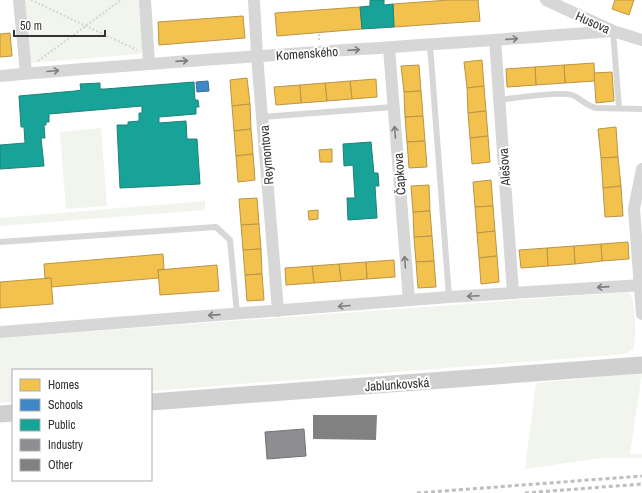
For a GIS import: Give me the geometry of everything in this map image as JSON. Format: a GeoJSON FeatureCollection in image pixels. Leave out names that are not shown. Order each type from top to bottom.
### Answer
{"type":"FeatureCollection","features":[{"type":"Feature","properties":{"kind":"main road","name":"Jablunkovská"},"geometry":{"type":"LineString","coordinates":[[152,402],[642,365]]}},
{"type":"Feature","properties":{"kind":"main road"},"geometry":{"type":"LineString","coordinates":[[0,414],[12,413]]}},
{"type":"Feature","properties":{"kind":"street"},"geometry":{"type":"LineString","coordinates":[[20,0],[26,73]]}},
{"type":"Feature","properties":{"kind":"street"},"geometry":{"type":"LineString","coordinates":[[144,0],[146,58]]}},
{"type":"Feature","properties":{"kind":"street","name":"Reymontova"},"geometry":{"type":"LineString","coordinates":[[254,0],[257,56],[278,311]]}},
{"type":"Feature","properties":{"kind":"street","name":"Husova"},"geometry":{"type":"LineString","coordinates":[[546,0],[613,31],[642,40]]}},
{"type":"Feature","properties":{"kind":"street","name":"Komenského"},"geometry":{"type":"LineString","coordinates":[[0,76],[146,58],[257,56],[389,48],[613,31]]}},
{"type":"Feature","properties":{"kind":"street","name":"Alešova"},"geometry":{"type":"LineString","coordinates":[[495,40],[513,293]]}},
{"type":"Feature","properties":{"kind":"street","name":"Čapkova"},"geometry":{"type":"LineString","coordinates":[[389,48],[408,300]]}},
{"type":"Feature","properties":{"kind":"street"},"geometry":{"type":"LineString","coordinates":[[642,169],[634,209],[641,285],[642,314]]}},
{"type":"Feature","properties":{"kind":"street"},"geometry":{"type":"LineString","coordinates":[[0,332],[408,300],[641,285]]}},
{"type":"Feature","properties":{"kind":"lane"},"geometry":{"type":"LineString","coordinates":[[613,31],[619,108]]}},
{"type":"Feature","properties":{"kind":"lane"},"geometry":{"type":"LineString","coordinates":[[430,45],[449,297]]}},
{"type":"Feature","properties":{"kind":"lane"},"geometry":{"type":"LineString","coordinates":[[499,100],[567,94],[578,98],[590,107],[642,109]]}},
{"type":"Feature","properties":{"kind":"lane"},"geometry":{"type":"LineString","coordinates":[[262,117],[393,107]]}},
{"type":"Feature","properties":{"kind":"lane"},"geometry":{"type":"LineString","coordinates":[[0,242],[216,227],[230,240],[237,313]]}},
{"type":"Feature","properties":{"kind":"path"},"geometry":{"type":"LineString","coordinates":[[31,0],[86,26],[146,58]]}},
{"type":"Feature","properties":{"kind":"path"},"geometry":{"type":"LineString","coordinates":[[37,62],[121,0]]}},
{"type":"Feature","properties":{"kind":"shaded area"},"geometry":{"type":"Polygon","coordinates":[[[24,0],[140,0],[144,49],[140,54],[29,63],[24,0]]]}},
{"type":"Feature","properties":{"kind":"shaded area"},"geometry":{"type":"Polygon","coordinates":[[[101,128],[107,206],[66,209],[60,132],[101,128]]]}},
{"type":"Feature","properties":{"kind":"shaded area"},"geometry":{"type":"Polygon","coordinates":[[[205,201],[205,210],[0,226],[0,218],[205,201]]]}},
{"type":"Feature","properties":{"kind":"shaded area"},"geometry":{"type":"Polygon","coordinates":[[[628,292],[633,302],[635,319],[633,349],[625,354],[152,391],[152,369],[12,369],[12,402],[0,403],[0,338],[628,292]]]}},
{"type":"Feature","properties":{"kind":"shaded area"},"geometry":{"type":"Polygon","coordinates":[[[642,373],[630,454],[642,454],[642,458],[601,458],[525,469],[536,383],[642,373]]]}},
{"type":"Feature","properties":{"kind":"building: Homes"},"geometry":{"type":"Polygon","coordinates":[[[449,0],[478,0],[480,21],[394,27],[393,4],[449,0]]]}},
{"type":"Feature","properties":{"kind":"building: Homes"},"geometry":{"type":"Polygon","coordinates":[[[615,0],[634,0],[629,15],[612,9],[615,0]]]}},
{"type":"Feature","properties":{"kind":"building: Homes"},"geometry":{"type":"Polygon","coordinates":[[[360,7],[362,29],[277,36],[275,13],[360,7]]]}},
{"type":"Feature","properties":{"kind":"building: Homes"},"geometry":{"type":"Polygon","coordinates":[[[243,16],[245,38],[159,45],[158,22],[243,16]]]}},
{"type":"Feature","properties":{"kind":"building: Homes"},"geometry":{"type":"Polygon","coordinates":[[[10,33],[12,56],[0,57],[0,34],[10,33]]]}},
{"type":"Feature","properties":{"kind":"building: Homes"},"geometry":{"type":"Polygon","coordinates":[[[482,60],[484,86],[467,88],[464,62],[482,60]]]}},
{"type":"Feature","properties":{"kind":"building: Homes"},"geometry":{"type":"Polygon","coordinates":[[[594,63],[595,81],[565,83],[564,65],[594,63]]]}},
{"type":"Feature","properties":{"kind":"building: Homes"},"geometry":{"type":"Polygon","coordinates":[[[419,65],[421,91],[404,92],[401,66],[419,65]]]}},
{"type":"Feature","properties":{"kind":"building: Homes"},"geometry":{"type":"Polygon","coordinates":[[[564,65],[565,83],[536,85],[535,67],[564,65]]]}},
{"type":"Feature","properties":{"kind":"building: Homes"},"geometry":{"type":"Polygon","coordinates":[[[535,67],[536,85],[507,87],[506,69],[535,67]]]}},
{"type":"Feature","properties":{"kind":"building: Homes"},"geometry":{"type":"Polygon","coordinates":[[[612,72],[614,101],[596,103],[594,73],[612,72]]]}},
{"type":"Feature","properties":{"kind":"building: Homes"},"geometry":{"type":"Polygon","coordinates":[[[247,78],[250,104],[232,106],[230,80],[247,78]]]}},
{"type":"Feature","properties":{"kind":"building: Homes"},"geometry":{"type":"Polygon","coordinates":[[[376,79],[377,97],[352,99],[350,81],[376,79]]]}},
{"type":"Feature","properties":{"kind":"building: Homes"},"geometry":{"type":"Polygon","coordinates":[[[350,81],[352,99],[327,101],[325,83],[350,81]]]}},
{"type":"Feature","properties":{"kind":"building: Homes"},"geometry":{"type":"Polygon","coordinates":[[[325,83],[327,101],[301,103],[300,85],[325,83]]]}},
{"type":"Feature","properties":{"kind":"building: Homes"},"geometry":{"type":"Polygon","coordinates":[[[300,85],[301,103],[276,105],[274,87],[300,85]]]}},
{"type":"Feature","properties":{"kind":"building: Homes"},"geometry":{"type":"Polygon","coordinates":[[[484,86],[486,111],[468,113],[467,88],[484,86]]]}},
{"type":"Feature","properties":{"kind":"building: Homes"},"geometry":{"type":"Polygon","coordinates":[[[421,91],[423,116],[405,117],[404,92],[421,91]]]}},
{"type":"Feature","properties":{"kind":"building: Homes"},"geometry":{"type":"Polygon","coordinates":[[[250,104],[251,129],[234,131],[232,106],[250,104]]]}},
{"type":"Feature","properties":{"kind":"building: Homes"},"geometry":{"type":"Polygon","coordinates":[[[486,111],[488,136],[470,138],[468,113],[486,111]]]}},
{"type":"Feature","properties":{"kind":"building: Homes"},"geometry":{"type":"Polygon","coordinates":[[[423,116],[425,141],[407,142],[405,117],[423,116]]]}},
{"type":"Feature","properties":{"kind":"building: Homes"},"geometry":{"type":"Polygon","coordinates":[[[616,127],[618,157],[601,158],[598,129],[616,127]]]}},
{"type":"Feature","properties":{"kind":"building: Homes"},"geometry":{"type":"Polygon","coordinates":[[[251,129],[253,154],[236,156],[234,131],[251,129]]]}},
{"type":"Feature","properties":{"kind":"building: Homes"},"geometry":{"type":"Polygon","coordinates":[[[488,136],[490,162],[472,164],[470,138],[488,136]]]}},
{"type":"Feature","properties":{"kind":"building: Homes"},"geometry":{"type":"Polygon","coordinates":[[[425,141],[427,167],[409,168],[407,142],[425,141]]]}},
{"type":"Feature","properties":{"kind":"building: Homes"},"geometry":{"type":"Polygon","coordinates":[[[332,149],[332,162],[320,162],[319,150],[332,149]]]}},
{"type":"Feature","properties":{"kind":"building: Homes"},"geometry":{"type":"Polygon","coordinates":[[[253,154],[255,180],[238,182],[236,156],[253,154]]]}},
{"type":"Feature","properties":{"kind":"building: Homes"},"geometry":{"type":"Polygon","coordinates":[[[618,157],[621,186],[603,188],[601,158],[618,157]]]}},
{"type":"Feature","properties":{"kind":"building: Homes"},"geometry":{"type":"Polygon","coordinates":[[[491,180],[493,206],[475,207],[473,182],[491,180]]]}},
{"type":"Feature","properties":{"kind":"building: Homes"},"geometry":{"type":"Polygon","coordinates":[[[429,185],[430,211],[413,212],[411,186],[429,185]]]}},
{"type":"Feature","properties":{"kind":"building: Homes"},"geometry":{"type":"Polygon","coordinates":[[[621,186],[623,216],[605,217],[603,188],[621,186]]]}},
{"type":"Feature","properties":{"kind":"building: Homes"},"geometry":{"type":"Polygon","coordinates":[[[257,198],[259,224],[241,225],[239,199],[257,198]]]}},
{"type":"Feature","properties":{"kind":"building: Homes"},"geometry":{"type":"Polygon","coordinates":[[[493,206],[495,231],[477,233],[475,207],[493,206]]]}},
{"type":"Feature","properties":{"kind":"building: Homes"},"geometry":{"type":"Polygon","coordinates":[[[318,210],[318,219],[309,220],[308,211],[318,210]]]}},
{"type":"Feature","properties":{"kind":"building: Homes"},"geometry":{"type":"Polygon","coordinates":[[[430,211],[432,236],[414,237],[413,212],[430,211]]]}},
{"type":"Feature","properties":{"kind":"building: Homes"},"geometry":{"type":"Polygon","coordinates":[[[259,224],[261,249],[243,250],[241,225],[259,224]]]}},
{"type":"Feature","properties":{"kind":"building: Homes"},"geometry":{"type":"Polygon","coordinates":[[[495,231],[497,256],[479,258],[477,233],[495,231]]]}},
{"type":"Feature","properties":{"kind":"building: Homes"},"geometry":{"type":"Polygon","coordinates":[[[432,236],[434,261],[416,262],[414,237],[432,236]]]}},
{"type":"Feature","properties":{"kind":"building: Homes"},"geometry":{"type":"Polygon","coordinates":[[[628,242],[629,259],[602,261],[601,244],[628,242]]]}},
{"type":"Feature","properties":{"kind":"building: Homes"},"geometry":{"type":"Polygon","coordinates":[[[601,244],[602,261],[575,264],[574,246],[601,244]]]}},
{"type":"Feature","properties":{"kind":"building: Homes"},"geometry":{"type":"Polygon","coordinates":[[[574,246],[575,264],[548,266],[547,248],[574,246]]]}},
{"type":"Feature","properties":{"kind":"building: Homes"},"geometry":{"type":"Polygon","coordinates":[[[547,248],[548,266],[521,268],[519,250],[547,248]]]}},
{"type":"Feature","properties":{"kind":"building: Homes"},"geometry":{"type":"Polygon","coordinates":[[[261,249],[262,274],[245,275],[243,250],[261,249]]]}},
{"type":"Feature","properties":{"kind":"building: Homes"},"geometry":{"type":"Polygon","coordinates":[[[163,254],[164,269],[158,270],[159,278],[51,287],[51,278],[45,278],[44,264],[163,254]]]}},
{"type":"Feature","properties":{"kind":"building: Homes"},"geometry":{"type":"Polygon","coordinates":[[[497,256],[499,282],[481,284],[479,258],[497,256]]]}},
{"type":"Feature","properties":{"kind":"building: Homes"},"geometry":{"type":"Polygon","coordinates":[[[394,260],[395,277],[367,279],[366,262],[394,260]]]}},
{"type":"Feature","properties":{"kind":"building: Homes"},"geometry":{"type":"Polygon","coordinates":[[[434,261],[436,287],[418,288],[416,262],[434,261]]]}},
{"type":"Feature","properties":{"kind":"building: Homes"},"geometry":{"type":"Polygon","coordinates":[[[366,262],[367,279],[341,281],[339,264],[366,262]]]}},
{"type":"Feature","properties":{"kind":"building: Homes"},"geometry":{"type":"Polygon","coordinates":[[[339,264],[341,281],[314,283],[312,266],[339,264]]]}},
{"type":"Feature","properties":{"kind":"building: Homes"},"geometry":{"type":"Polygon","coordinates":[[[217,265],[219,291],[160,295],[158,270],[217,265]]]}},
{"type":"Feature","properties":{"kind":"building: Homes"},"geometry":{"type":"Polygon","coordinates":[[[312,266],[314,283],[286,285],[285,268],[312,266]]]}},
{"type":"Feature","properties":{"kind":"building: Homes"},"geometry":{"type":"Polygon","coordinates":[[[262,274],[264,300],[247,301],[245,275],[262,274]]]}},
{"type":"Feature","properties":{"kind":"building: Homes"},"geometry":{"type":"Polygon","coordinates":[[[51,278],[53,304],[0,308],[0,282],[51,278]]]}},
{"type":"Feature","properties":{"kind":"building: Schools"},"geometry":{"type":"Polygon","coordinates":[[[208,81],[209,91],[197,92],[196,82],[208,81]]]}},
{"type":"Feature","properties":{"kind":"building: Public"},"geometry":{"type":"Polygon","coordinates":[[[370,0],[384,0],[384,5],[393,4],[394,27],[362,29],[360,7],[370,6],[370,0]]]}},
{"type":"Feature","properties":{"kind":"building: Public"},"geometry":{"type":"Polygon","coordinates":[[[194,82],[195,100],[198,100],[199,107],[196,107],[196,114],[159,117],[159,123],[186,121],[187,139],[197,139],[200,184],[120,188],[117,125],[128,125],[128,122],[139,121],[139,113],[142,113],[142,106],[49,114],[49,122],[46,122],[46,125],[44,125],[45,138],[41,138],[44,166],[0,169],[0,145],[25,143],[24,127],[21,127],[19,96],[81,90],[80,84],[100,83],[100,89],[105,89],[194,82]]]}},
{"type":"Feature","properties":{"kind":"building: Public"},"geometry":{"type":"Polygon","coordinates":[[[371,142],[374,173],[378,173],[379,186],[375,186],[377,218],[348,220],[347,198],[355,198],[353,165],[344,166],[343,144],[371,142]]]}},
{"type":"Feature","properties":{"kind":"building: Industry"},"geometry":{"type":"Polygon","coordinates":[[[304,429],[306,456],[267,459],[265,432],[304,429]]]}},
{"type":"Feature","properties":{"kind":"building: Other"},"geometry":{"type":"Polygon","coordinates":[[[313,415],[377,415],[376,440],[313,439],[313,415]]]}},
{"type":"Feature","properties":{"kind":"railway"},"geometry":{"type":"LineString","coordinates":[[417,493],[642,476]]}},
{"type":"Feature","properties":{"kind":"railway"},"geometry":{"type":"LineString","coordinates":[[525,493],[642,484]]}}]}
